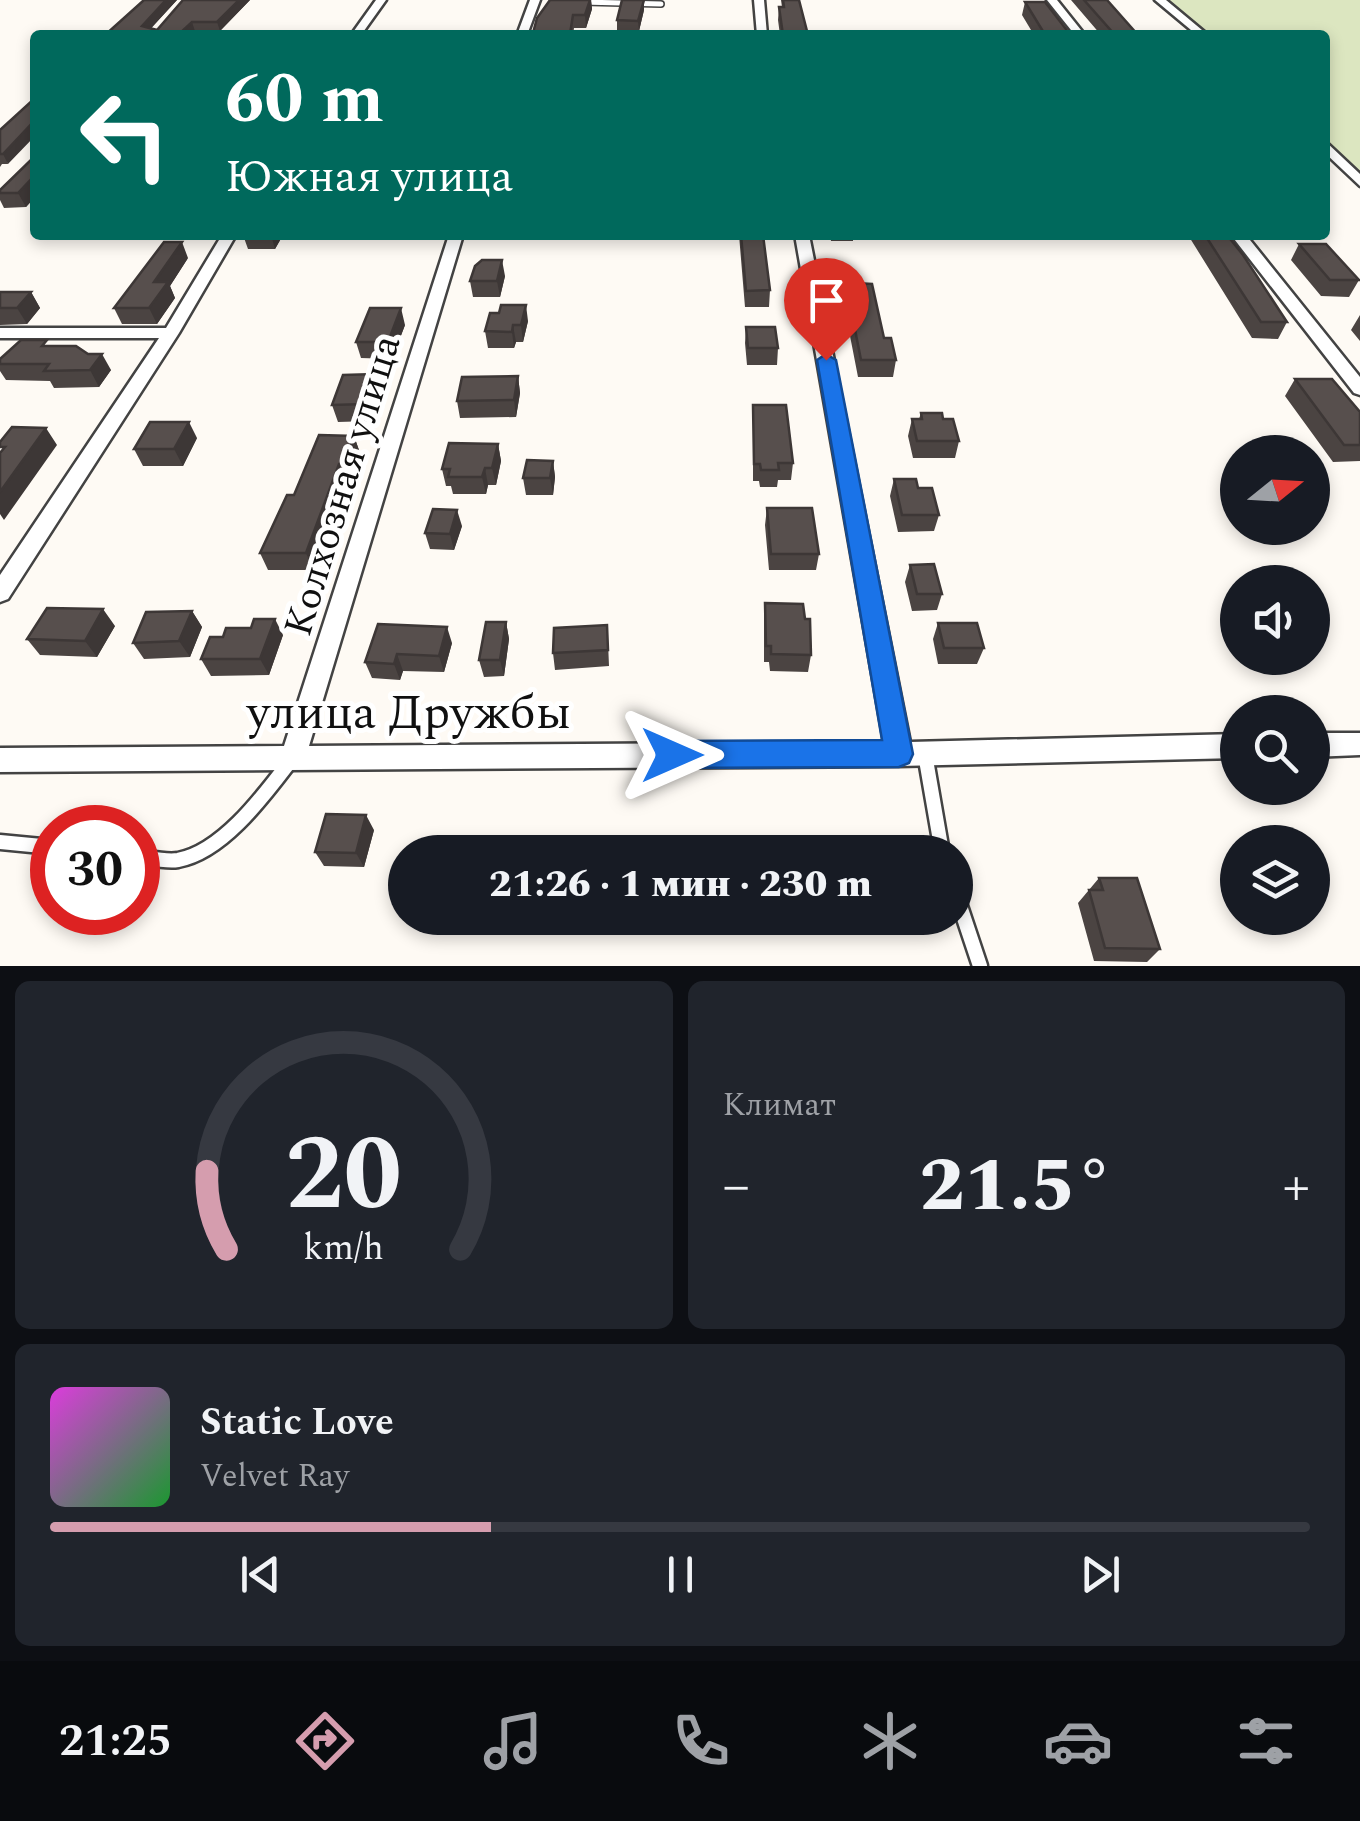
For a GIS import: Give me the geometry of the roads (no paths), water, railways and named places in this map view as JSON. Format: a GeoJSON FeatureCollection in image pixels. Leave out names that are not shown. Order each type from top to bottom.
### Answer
{"type":"FeatureCollection","features":[{"type":"Feature","properties":{"kind":"street"},"geometry":{"type":"LineString","coordinates":[[360,30],[381,0]]}},
{"type":"Feature","properties":{"kind":"street"},"geometry":{"type":"LineString","coordinates":[[759,0],[762,30]]}},
{"type":"Feature","properties":{"kind":"street"},"geometry":{"type":"LineString","coordinates":[[1052,0],[1076,30]]}},
{"type":"Feature","properties":{"kind":"street"},"geometry":{"type":"LineString","coordinates":[[1160,0],[1198,30]]}},
{"type":"Feature","properties":{"kind":"street"},"geometry":{"type":"LineString","coordinates":[[524,30],[535,1]]}},
{"type":"Feature","properties":{"kind":"street"},"geometry":{"type":"LineString","coordinates":[[1330,150],[1360,182]]}},
{"type":"Feature","properties":{"kind":"street"},"geometry":{"type":"LineString","coordinates":[[0,593],[171,333],[226,240]]}},
{"type":"Feature","properties":{"kind":"street","name":"Колхозная улица"},"geometry":{"type":"LineString","coordinates":[[293,757],[454,240]]}},
{"type":"Feature","properties":{"kind":"street"},"geometry":{"type":"LineString","coordinates":[[803,240],[912,753]]}},
{"type":"Feature","properties":{"kind":"street"},"geometry":{"type":"LineString","coordinates":[[1242,240],[1360,389]]}},
{"type":"Feature","properties":{"kind":"street"},"geometry":{"type":"LineString","coordinates":[[0,333],[171,333]]}},
{"type":"Feature","properties":{"kind":"street"},"geometry":{"type":"LineString","coordinates":[[1330,745],[1360,744]]}},
{"type":"Feature","properties":{"kind":"street","name":"улица Дружбы"},"geometry":{"type":"LineString","coordinates":[[0,760],[912,753],[1220,746]]}},
{"type":"Feature","properties":{"kind":"lane"},"geometry":{"type":"LineString","coordinates":[[535,1],[554,2]]}},
{"type":"Feature","properties":{"kind":"lane"},"geometry":{"type":"LineString","coordinates":[[572,2],[661,4]]}},
{"type":"Feature","properties":{"kind":"lane"},"geometry":{"type":"LineString","coordinates":[[912,753],[937,835]]}},
{"type":"Feature","properties":{"kind":"lane"},"geometry":{"type":"LineString","coordinates":[[160,858],[180,860],[228,829],[266,795],[293,757]]}},
{"type":"Feature","properties":{"kind":"lane"},"geometry":{"type":"LineString","coordinates":[[0,842],[30,845]]}},
{"type":"Feature","properties":{"kind":"lane"},"geometry":{"type":"LineString","coordinates":[[970,935],[980,966]]}}]}
